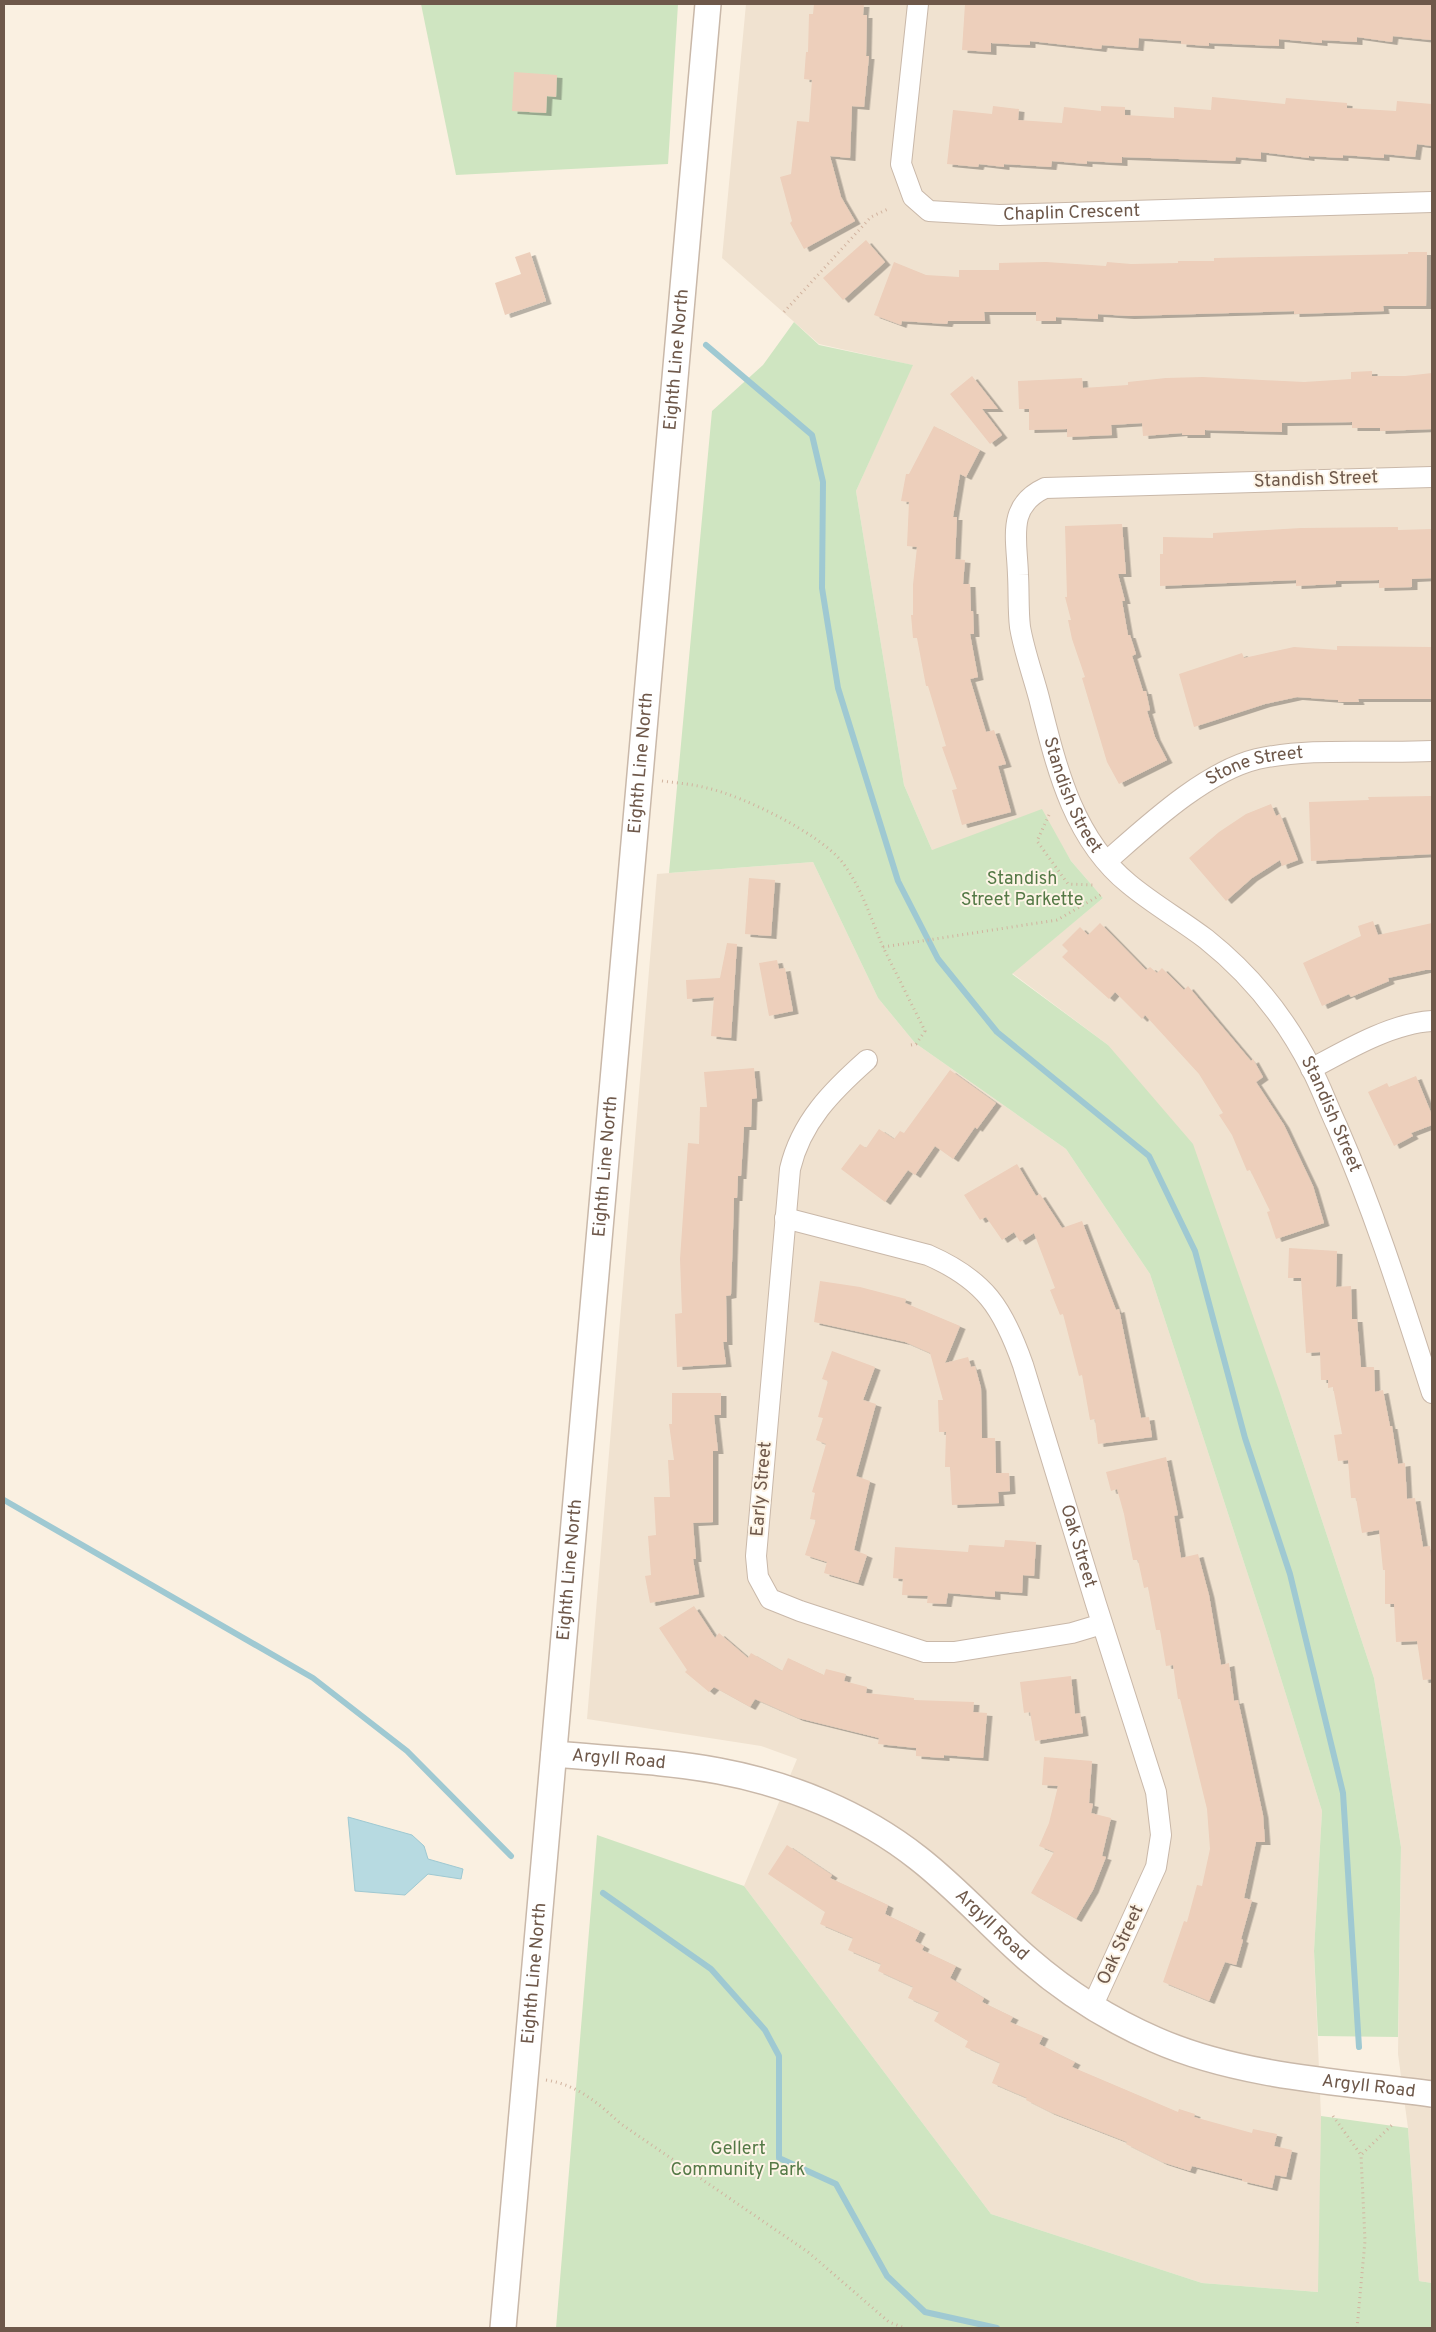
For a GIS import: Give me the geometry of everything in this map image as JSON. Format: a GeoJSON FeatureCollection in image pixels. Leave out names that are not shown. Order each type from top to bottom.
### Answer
{"type":"FeatureCollection","features":[{"type":"Feature","properties":{"kind":"street","name":"Eighth Line North"},"geometry":{"type":"LineString","coordinates":[[503,2328],[708,4]]}},
{"type":"Feature","properties":{"kind":"street","name":"Chaplin Crescent"},"geometry":{"type":"LineString","coordinates":[[918,4],[901,164],[913,197],[929,211],[998,215],[1432,202]]}},
{"type":"Feature","properties":{"kind":"street","name":"Standish Street"},"geometry":{"type":"LineString","coordinates":[[1432,477],[1045,488],[1026,499],[1020,508],[1017,527],[1020,627],[1058,770],[1068,800],[1087,834],[1106,861],[1128,884],[1207,940],[1233,962],[1261,992],[1288,1030],[1311,1069],[1367,1195],[1432,1393]]}},
{"type":"Feature","properties":{"kind":"street","name":"Stone Street"},"geometry":{"type":"LineString","coordinates":[[1106,861],[1198,788],[1255,760],[1288,754],[1432,751]]}},
{"type":"Feature","properties":{"kind":"street"},"geometry":{"type":"LineString","coordinates":[[1311,1069],[1336,1055],[1400,1027],[1432,1021]]}},
{"type":"Feature","properties":{"kind":"street","name":"Early Street"},"geometry":{"type":"LineString","coordinates":[[867,1060],[825,1100],[802,1134],[790,1169],[756,1556],[758,1577],[770,1599],[925,1652],[954,1652],[1072,1632],[1102,1624]]}},
{"type":"Feature","properties":{"kind":"street","name":"Oak Street"},"geometry":{"type":"LineString","coordinates":[[785,1218],[928,1255],[966,1276],[990,1297],[1002,1313],[1024,1365],[1102,1624],[1156,1792],[1161,1835],[1156,1867],[1092,2007]]}},
{"type":"Feature","properties":{"kind":"street","name":"Argyll Road"},"geometry":{"type":"LineString","coordinates":[[554,1754],[686,1766],[720,1771],[772,1784],[831,1806],[917,1856],[1029,1960],[1092,2007],[1156,2040],[1223,2063],[1307,2078],[1432,2094]]}},
{"type":"Feature","properties":{"kind":"path"},"geometry":{"type":"LineString","coordinates":[[784,312],[871,217],[888,209]]}},
{"type":"Feature","properties":{"kind":"path"},"geometry":{"type":"LineString","coordinates":[[658,781],[708,788],[734,797],[788,822],[825,844],[852,876],[883,947],[925,1031],[916,1044],[912,1045]]}},
{"type":"Feature","properties":{"kind":"path"},"geometry":{"type":"LineString","coordinates":[[1049,815],[1037,841],[1068,884],[1093,885]]}},
{"type":"Feature","properties":{"kind":"path"},"geometry":{"type":"LineString","coordinates":[[883,947],[1057,920],[1102,894]]}},
{"type":"Feature","properties":{"kind":"path"},"geometry":{"type":"LineString","coordinates":[[545,2080],[564,2083],[594,2098],[621,2124],[808,2252],[889,2322],[905,2328]]}},
{"type":"Feature","properties":{"kind":"path"},"geometry":{"type":"LineString","coordinates":[[1333,2116],[1361,2155],[1365,2241],[1357,2328]]}},
{"type":"Feature","properties":{"kind":"path"},"geometry":{"type":"LineString","coordinates":[[1361,2155],[1394,2123]]}},
{"type":"Feature","properties":{"kind":"shaded area"},"geometry":{"type":"Polygon","coordinates":[[[746,4],[1432,4],[1432,2283],[1419,2281],[1408,2128],[1398,2054],[1401,1847],[1374,1678],[1282,1399],[1108,1045],[1012,973],[1103,898],[1071,861],[1051,827],[932,850],[904,785],[856,491],[912,365],[819,344],[722,258],[746,4]]]}},
{"type":"Feature","properties":{"kind":"shaded area"},"geometry":{"type":"Polygon","coordinates":[[[813,862],[878,998],[915,1043],[1066,1149],[1150,1274],[1265,1627],[1322,1811],[1314,1952],[1321,2116],[1319,2292],[1202,2283],[991,2214],[744,1886],[797,1759],[761,1746],[587,1719],[657,874],[813,862]]]}},
{"type":"Feature","properties":{"kind":"green space"},"geometry":{"type":"Polygon","coordinates":[[[421,4],[678,4],[668,164],[456,175],[421,4]]]}},
{"type":"Feature","properties":{"kind":"green space","name":"Standish Street Parkette"},"geometry":{"type":"Polygon","coordinates":[[[794,322],[819,345],[913,365],[856,491],[904,785],[932,850],[1042,809],[1071,861],[1103,898],[1012,974],[1108,1045],[1193,1144],[1282,1399],[1374,1678],[1401,1847],[1398,2037],[1318,2036],[1314,1951],[1322,1811],[1265,1627],[1150,1274],[1066,1149],[915,1043],[878,998],[813,862],[669,873],[712,411],[763,365],[794,322]]]}},
{"type":"Feature","properties":{"kind":"green space","name":"Gellert Community Park"},"geometry":{"type":"Polygon","coordinates":[[[597,1835],[744,1886],[991,2214],[1202,2283],[1318,2292],[1321,2116],[1408,2128],[1419,2281],[1432,2283],[1432,2328],[556,2328],[597,1835]]]}},
{"type":"Feature","properties":{"kind":"water"},"geometry":{"type":"Polygon","coordinates":[[[348,1817],[412,1835],[424,1846],[428,1859],[463,1869],[461,1879],[428,1874],[405,1895],[355,1891],[348,1817]]]}},
{"type":"Feature","properties":{"kind":"building"},"geometry":{"type":"Polygon","coordinates":[[[814,4],[864,4],[863,15],[867,15],[866,56],[869,56],[864,107],[852,106],[850,158],[830,156],[841,197],[855,221],[804,249],[790,223],[792,221],[780,177],[791,174],[797,121],[809,122],[812,80],[804,79],[806,52],[808,52],[809,14],[813,14],[814,4]]]}},
{"type":"Feature","properties":{"kind":"building"},"geometry":{"type":"Polygon","coordinates":[[[965,4],[1432,4],[1431,40],[1393,36],[1392,42],[1357,37],[1357,42],[1322,40],[1322,43],[1279,39],[1279,46],[1209,43],[1209,46],[1181,44],[1181,41],[1139,38],[1138,48],[1102,45],[1101,49],[1030,41],[1030,45],[991,43],[991,52],[962,50],[965,4]]]}},
{"type":"Feature","properties":{"kind":"building"},"geometry":{"type":"Polygon","coordinates":[[[514,72],[557,75],[556,97],[547,96],[546,113],[512,111],[514,72]]]}},
{"type":"Feature","properties":{"kind":"building"},"geometry":{"type":"Polygon","coordinates":[[[1212,97],[1285,104],[1286,98],[1347,103],[1347,108],[1396,111],[1397,101],[1432,104],[1432,146],[1417,144],[1415,157],[1384,154],[1384,158],[1343,155],[1343,158],[1309,156],[1309,158],[1261,152],[1261,159],[1236,157],[1235,161],[1122,157],[1122,163],[1087,161],[1087,164],[1052,161],[1051,167],[1004,164],[1004,167],[979,164],[978,167],[947,164],[953,110],[992,114],[993,106],[1019,109],[1018,120],[1062,123],[1064,107],[1101,111],[1101,106],[1125,107],[1125,115],[1174,118],[1174,107],[1211,110],[1212,97]]]}},
{"type":"Feature","properties":{"kind":"building"},"geometry":{"type":"Polygon","coordinates":[[[866,240],[885,262],[843,300],[823,278],[866,240]]]}},
{"type":"Feature","properties":{"kind":"building"},"geometry":{"type":"Polygon","coordinates":[[[530,252],[546,301],[505,315],[495,283],[521,274],[515,257],[530,252]]]}},
{"type":"Feature","properties":{"kind":"building"},"geometry":{"type":"Polygon","coordinates":[[[1408,252],[1427,252],[1426,306],[1383,306],[1384,311],[1294,314],[1294,311],[1129,316],[1098,314],[1098,319],[1056,317],[1056,321],[1036,321],[1036,312],[984,312],[985,321],[948,321],[947,324],[902,321],[901,325],[874,315],[894,262],[926,275],[959,277],[959,270],[999,270],[999,263],[1046,262],[1106,266],[1107,262],[1131,264],[1178,263],[1178,261],[1214,261],[1214,258],[1408,254],[1408,252]]]}},
{"type":"Feature","properties":{"kind":"building"},"geometry":{"type":"Polygon","coordinates":[[[1372,371],[1372,376],[1405,376],[1432,373],[1432,429],[1380,431],[1380,428],[1352,428],[1352,422],[1282,423],[1282,432],[1205,430],[1205,435],[1182,435],[1182,433],[1143,436],[1142,423],[1111,425],[1112,435],[1067,437],[1067,429],[1029,430],[1029,409],[1019,409],[1018,381],[1082,378],[1083,388],[1128,385],[1128,382],[1166,378],[1203,377],[1304,382],[1351,379],[1351,372],[1372,371]]]}},
{"type":"Feature","properties":{"kind":"building"},"geometry":{"type":"Polygon","coordinates":[[[972,376],[998,409],[982,409],[1002,435],[990,444],[950,394],[972,376]]]}},
{"type":"Feature","properties":{"kind":"building"},"geometry":{"type":"Polygon","coordinates":[[[934,426],[980,450],[966,477],[960,474],[953,517],[957,517],[955,559],[965,560],[963,584],[970,584],[974,634],[970,634],[978,677],[970,679],[986,732],[994,730],[1006,764],[998,766],[1011,812],[962,825],[952,790],[957,789],[942,747],[946,746],[928,686],[926,686],[917,638],[913,638],[911,615],[913,615],[913,585],[917,547],[907,546],[909,502],[901,501],[906,474],[909,474],[934,426]]]}},
{"type":"Feature","properties":{"kind":"building"},"geometry":{"type":"Polygon","coordinates":[[[1122,524],[1126,574],[1118,574],[1125,601],[1122,601],[1128,635],[1130,635],[1136,654],[1132,656],[1143,691],[1146,691],[1150,710],[1147,711],[1155,737],[1167,760],[1119,784],[1107,762],[1082,678],[1085,677],[1072,639],[1068,620],[1071,620],[1065,597],[1067,597],[1065,526],[1122,524]]]}},
{"type":"Feature","properties":{"kind":"building"},"geometry":{"type":"Polygon","coordinates":[[[1398,527],[1398,530],[1432,529],[1432,578],[1412,579],[1412,587],[1379,588],[1379,580],[1336,581],[1336,584],[1296,586],[1296,580],[1160,586],[1160,554],[1163,554],[1163,537],[1213,538],[1213,533],[1301,528],[1398,527]]]}},
{"type":"Feature","properties":{"kind":"building"},"geometry":{"type":"Polygon","coordinates":[[[1337,646],[1432,647],[1432,699],[1358,699],[1359,702],[1338,702],[1338,700],[1297,697],[1265,704],[1194,727],[1179,674],[1242,653],[1244,658],[1294,647],[1337,650],[1337,646]]]}},
{"type":"Feature","properties":{"kind":"building"},"geometry":{"type":"Polygon","coordinates":[[[1432,796],[1432,854],[1311,861],[1309,802],[1369,800],[1368,797],[1432,796]]]}},
{"type":"Feature","properties":{"kind":"building"},"geometry":{"type":"Polygon","coordinates":[[[1271,804],[1276,816],[1280,814],[1298,860],[1282,866],[1280,860],[1252,878],[1226,901],[1189,858],[1219,832],[1246,814],[1271,804]]]}},
{"type":"Feature","properties":{"kind":"building"},"geometry":{"type":"Polygon","coordinates":[[[749,878],[775,880],[771,936],[745,934],[749,878]]]}},
{"type":"Feature","properties":{"kind":"building"},"geometry":{"type":"Polygon","coordinates":[[[1373,921],[1378,935],[1432,923],[1432,970],[1388,978],[1389,981],[1351,997],[1349,994],[1322,1006],[1303,963],[1361,936],[1358,926],[1373,921]]]}},
{"type":"Feature","properties":{"kind":"building"},"geometry":{"type":"Polygon","coordinates":[[[1100,923],[1146,970],[1150,967],[1157,973],[1162,968],[1184,990],[1188,986],[1251,1061],[1253,1059],[1263,1077],[1256,1082],[1284,1125],[1313,1186],[1324,1223],[1276,1239],[1267,1212],[1270,1211],[1250,1170],[1247,1171],[1232,1135],[1219,1115],[1223,1113],[1199,1074],[1145,1015],[1142,1019],[1115,992],[1109,999],[1062,957],[1068,951],[1062,945],[1080,927],[1088,935],[1100,923]]]}},
{"type":"Feature","properties":{"kind":"building"},"geometry":{"type":"Polygon","coordinates":[[[727,943],[737,944],[731,1038],[711,1036],[714,997],[687,999],[686,980],[720,978],[727,943]]]}},
{"type":"Feature","properties":{"kind":"building"},"geometry":{"type":"Polygon","coordinates":[[[777,960],[779,969],[785,968],[793,1011],[769,1016],[759,963],[777,960]]]}},
{"type":"Feature","properties":{"kind":"building"},"geometry":{"type":"Polygon","coordinates":[[[754,1068],[757,1098],[752,1099],[751,1127],[744,1127],[741,1176],[738,1176],[737,1198],[734,1198],[731,1295],[726,1296],[727,1342],[723,1342],[726,1364],[677,1367],[675,1314],[682,1313],[680,1259],[688,1143],[699,1144],[700,1107],[707,1107],[704,1072],[754,1068]]]}},
{"type":"Feature","properties":{"kind":"building"},"geometry":{"type":"Polygon","coordinates":[[[950,1070],[996,1103],[977,1129],[975,1127],[953,1159],[935,1146],[915,1175],[908,1170],[885,1202],[841,1169],[860,1144],[866,1148],[879,1129],[894,1139],[900,1131],[904,1133],[950,1070]]]}},
{"type":"Feature","properties":{"kind":"building"},"geometry":{"type":"Polygon","coordinates":[[[1416,1076],[1432,1115],[1432,1125],[1411,1133],[1413,1136],[1394,1146],[1368,1092],[1387,1083],[1389,1087],[1416,1076]]]}},
{"type":"Feature","properties":{"kind":"building"},"geometry":{"type":"Polygon","coordinates":[[[1017,1164],[1036,1196],[1040,1194],[1062,1228],[1082,1221],[1116,1310],[1119,1309],[1141,1418],[1149,1417],[1152,1437],[1098,1444],[1095,1419],[1090,1420],[1082,1375],[1079,1376],[1063,1314],[1060,1315],[1050,1290],[1055,1288],[1034,1233],[1020,1242],[1014,1232],[1002,1240],[986,1217],[980,1220],[964,1195],[1017,1164]]]}},
{"type":"Feature","properties":{"kind":"building"},"geometry":{"type":"Polygon","coordinates":[[[1289,1248],[1337,1251],[1336,1287],[1351,1286],[1352,1319],[1357,1319],[1361,1367],[1374,1367],[1375,1392],[1383,1390],[1390,1426],[1392,1426],[1398,1464],[1405,1463],[1407,1499],[1415,1498],[1423,1547],[1430,1546],[1432,1567],[1432,1679],[1423,1680],[1417,1641],[1396,1642],[1394,1604],[1385,1604],[1385,1570],[1383,1570],[1379,1530],[1362,1533],[1356,1498],[1351,1498],[1348,1460],[1338,1461],[1334,1435],[1342,1434],[1333,1387],[1328,1388],[1328,1380],[1321,1380],[1320,1352],[1306,1353],[1301,1278],[1288,1278],[1289,1248]]]}},
{"type":"Feature","properties":{"kind":"building"},"geometry":{"type":"Polygon","coordinates":[[[820,1281],[860,1287],[906,1299],[905,1303],[960,1326],[945,1363],[968,1357],[971,1367],[975,1366],[981,1388],[982,1438],[995,1438],[996,1473],[1009,1473],[1010,1491],[998,1492],[999,1503],[952,1505],[950,1467],[945,1467],[946,1432],[939,1432],[938,1400],[943,1400],[930,1353],[905,1342],[814,1322],[820,1281]]]}},
{"type":"Feature","properties":{"kind":"building"},"geometry":{"type":"Polygon","coordinates":[[[832,1351],[875,1367],[863,1400],[876,1404],[856,1476],[870,1481],[854,1550],[867,1555],[858,1583],[824,1573],[827,1562],[805,1555],[816,1520],[810,1519],[815,1493],[812,1492],[826,1444],[816,1440],[823,1418],[818,1417],[828,1381],[822,1379],[832,1351]]]}},
{"type":"Feature","properties":{"kind":"building"},"geometry":{"type":"Polygon","coordinates":[[[672,1393],[721,1393],[721,1415],[714,1415],[718,1451],[713,1451],[713,1522],[693,1523],[696,1559],[693,1559],[699,1594],[650,1603],[645,1576],[651,1575],[648,1536],[656,1535],[654,1497],[670,1497],[668,1460],[674,1460],[669,1424],[672,1424],[672,1393]]]}},
{"type":"Feature","properties":{"kind":"building"},"geometry":{"type":"Polygon","coordinates":[[[1166,1457],[1178,1515],[1174,1516],[1181,1558],[1198,1554],[1209,1595],[1221,1665],[1229,1663],[1234,1701],[1238,1700],[1263,1815],[1265,1842],[1256,1842],[1244,1898],[1252,1900],[1236,1965],[1225,1962],[1209,2001],[1163,1982],[1184,1921],[1187,1922],[1197,1885],[1202,1886],[1210,1849],[1207,1809],[1180,1699],[1178,1699],[1173,1665],[1166,1666],[1160,1630],[1156,1630],[1148,1587],[1144,1588],[1138,1560],[1133,1560],[1117,1489],[1111,1491],[1106,1472],[1166,1457]]]}},
{"type":"Feature","properties":{"kind":"building"},"geometry":{"type":"Polygon","coordinates":[[[1005,1540],[1036,1542],[1034,1576],[1023,1575],[1022,1593],[995,1591],[995,1597],[948,1593],[946,1604],[927,1603],[928,1596],[902,1595],[903,1579],[893,1578],[895,1547],[968,1552],[969,1545],[1004,1547],[1005,1540]]]}},
{"type":"Feature","properties":{"kind":"building"},"geometry":{"type":"Polygon","coordinates":[[[694,1606],[715,1638],[719,1633],[748,1658],[751,1653],[782,1671],[788,1658],[824,1675],[826,1669],[846,1674],[844,1681],[867,1687],[866,1693],[914,1698],[914,1700],[974,1702],[973,1712],[987,1713],[983,1758],[944,1755],[944,1758],[916,1756],[916,1748],[878,1744],[879,1738],[798,1718],[755,1699],[750,1707],[714,1687],[709,1692],[685,1672],[687,1670],[659,1628],[694,1606]]]}},
{"type":"Feature","properties":{"kind":"building"},"geometry":{"type":"Polygon","coordinates":[[[1071,1676],[1075,1714],[1080,1713],[1083,1733],[1035,1741],[1030,1712],[1024,1713],[1020,1682],[1071,1676]]]}},
{"type":"Feature","properties":{"kind":"building"},"geometry":{"type":"Polygon","coordinates":[[[1044,1757],[1092,1761],[1089,1803],[1093,1804],[1091,1813],[1111,1818],[1102,1856],[1106,1857],[1093,1890],[1076,1919],[1031,1893],[1054,1852],[1039,1846],[1049,1823],[1058,1786],[1042,1785],[1044,1757]]]}},
{"type":"Feature","properties":{"kind":"building"},"geometry":{"type":"Polygon","coordinates":[[[787,1845],[832,1875],[830,1878],[888,1905],[885,1914],[920,1931],[915,1941],[924,1946],[922,1950],[956,1966],[950,1978],[984,1998],[982,2002],[1013,2017],[1010,2022],[1043,2036],[1039,2044],[1075,2062],[1072,2067],[1178,2112],[1179,2109],[1195,2114],[1194,2117],[1252,2133],[1253,2129],[1277,2134],[1274,2146],[1292,2150],[1286,2177],[1275,2175],[1272,2188],[1192,2166],[1190,2171],[1162,2162],[1126,2144],[1127,2142],[1050,2112],[1026,2100],[1027,2098],[992,2083],[1000,2063],[965,2047],[968,2041],[934,2021],[939,2012],[908,1998],[913,1987],[878,1971],[881,1964],[848,1950],[853,1938],[820,1924],[825,1912],[768,1874],[787,1845]]]}},
{"type":"Feature","properties":{"kind":"waterway"},"geometry":{"type":"LineString","coordinates":[[706,345],[812,435],[823,482],[822,588],[838,688],[898,881],[938,959],[997,1032],[1149,1156],[1195,1251],[1245,1438],[1290,1574],[1343,1793],[1359,2047]]}},
{"type":"Feature","properties":{"kind":"waterway"},"geometry":{"type":"LineString","coordinates":[[4,1500],[313,1678],[407,1751],[511,1856]]}},
{"type":"Feature","properties":{"kind":"waterway"},"geometry":{"type":"LineString","coordinates":[[603,1893],[711,1969],[765,2030],[779,2056],[779,2158],[836,2184],[887,2276],[925,2312],[997,2328]]}}]}
